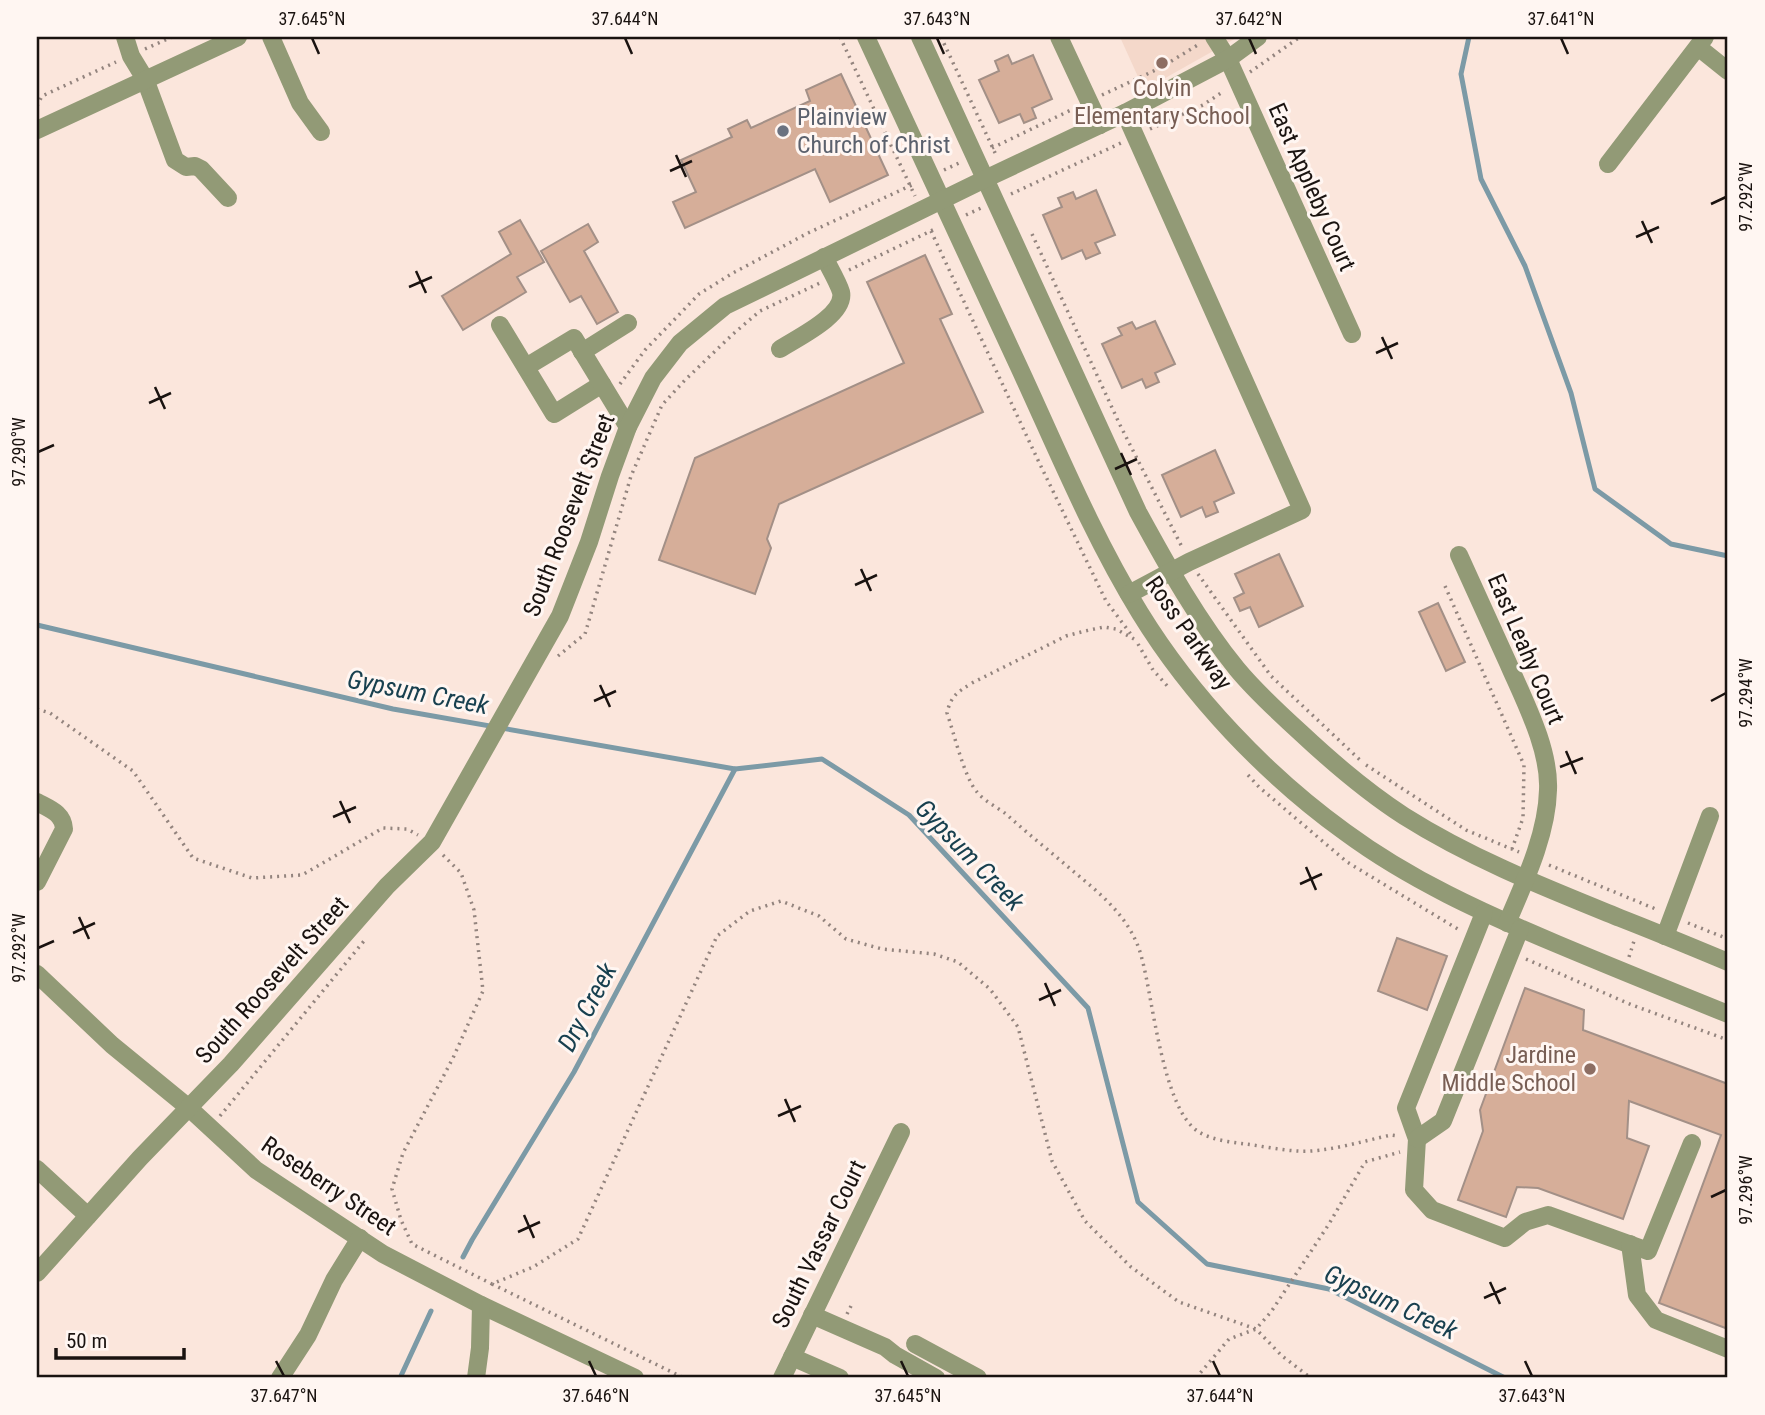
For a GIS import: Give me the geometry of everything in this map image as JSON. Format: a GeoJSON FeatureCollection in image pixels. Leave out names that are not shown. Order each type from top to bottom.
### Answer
{"type":"FeatureCollection","features":[{"type":"Feature","properties":{"kind":"street"},"geometry":{"type":"LineString","coordinates":[[125,37],[131,56],[145,79],[175,160],[186,167],[195,166],[201,169],[228,198]]}},
{"type":"Feature","properties":{"kind":"street"},"geometry":{"type":"LineString","coordinates":[[37,130],[238,37]]}},
{"type":"Feature","properties":{"kind":"street"},"geometry":{"type":"LineString","coordinates":[[271,37],[300,103],[321,132]]}},
{"type":"Feature","properties":{"kind":"street","name":"Ross Parkway"},"geometry":{"type":"LineString","coordinates":[[866,37],[1097,534],[1151,630],[1180,670],[1220,717],[1273,773],[1307,802],[1345,832],[1418,879],[1484,913],[1728,1014]]}},
{"type":"Feature","properties":{"kind":"street","name":"Ross Parkway"},"geometry":{"type":"LineString","coordinates":[[920,37],[1138,512],[1201,621],[1238,671],[1320,751],[1403,815],[1438,836],[1526,879],[1728,962]]}},
{"type":"Feature","properties":{"kind":"street"},"geometry":{"type":"LineString","coordinates":[[1059,37],[1100,125]]}},
{"type":"Feature","properties":{"kind":"street","name":"East Appleby Court"},"geometry":{"type":"LineString","coordinates":[[1213,37],[1228,59],[1352,334]]}},
{"type":"Feature","properties":{"kind":"street","name":"South Roosevelt Street"},"geometry":{"type":"LineString","coordinates":[[37,1273],[140,1158],[231,1064],[387,886],[437,848],[467,779],[560,616],[589,542],[628,427],[653,378],[680,344],[725,306],[985,178],[1125,113],[1228,59],[1258,37]]}},
{"type":"Feature","properties":{"kind":"street"},"geometry":{"type":"LineString","coordinates":[[1608,164],[1702,42],[1728,71]]}},
{"type":"Feature","properties":{"kind":"street"},"geometry":{"type":"LineString","coordinates":[[1125,113],[1302,510],[1189,562],[1129,594]]}},
{"type":"Feature","properties":{"kind":"street"},"geometry":{"type":"LineString","coordinates":[[780,349],[832,315],[840,304],[841,292],[824,257]]}},
{"type":"Feature","properties":{"kind":"street"},"geometry":{"type":"LineString","coordinates":[[582,352],[628,323]]}},
{"type":"Feature","properties":{"kind":"street"},"geometry":{"type":"LineString","coordinates":[[500,325],[554,414],[609,387]]}},
{"type":"Feature","properties":{"kind":"street"},"geometry":{"type":"LineString","coordinates":[[526,367],[574,338],[609,387],[628,427]]}},
{"type":"Feature","properties":{"kind":"street","name":"East Leahy Court"},"geometry":{"type":"LineString","coordinates":[[1417,1139],[1443,1121],[1514,926],[1542,828],[1548,790],[1544,756],[1531,715],[1459,555]]}},
{"type":"Feature","properties":{"kind":"street"},"geometry":{"type":"LineString","coordinates":[[37,802],[57,813],[64,821],[64,829],[37,882]]}},
{"type":"Feature","properties":{"kind":"street"},"geometry":{"type":"LineString","coordinates":[[1665,936],[1710,816]]}},
{"type":"Feature","properties":{"kind":"street"},"geometry":{"type":"LineString","coordinates":[[1484,913],[1406,1108],[1417,1139],[1414,1190],[1432,1210],[1505,1238],[1525,1222],[1548,1215],[1648,1251],[1692,1143]]}},
{"type":"Feature","properties":{"kind":"street","name":"Roseberry Street"},"geometry":{"type":"LineString","coordinates":[[37,974],[112,1045],[189,1108],[256,1170],[383,1254],[481,1305],[635,1378]]}},
{"type":"Feature","properties":{"kind":"street","name":"South Vassar Court"},"geometry":{"type":"LineString","coordinates":[[782,1378],[901,1132]]}},
{"type":"Feature","properties":{"kind":"street"},"geometry":{"type":"LineString","coordinates":[[37,1169],[88,1216]]}},
{"type":"Feature","properties":{"kind":"street"},"geometry":{"type":"LineString","coordinates":[[280,1378],[308,1335],[334,1280],[360,1238]]}},
{"type":"Feature","properties":{"kind":"street"},"geometry":{"type":"LineString","coordinates":[[1630,1244],[1637,1295],[1656,1320],[1728,1349]]}},
{"type":"Feature","properties":{"kind":"street"},"geometry":{"type":"LineString","coordinates":[[476,1378],[481,1348],[481,1305]]}},
{"type":"Feature","properties":{"kind":"street"},"geometry":{"type":"LineString","coordinates":[[812,1315],[885,1347],[936,1378]]}},
{"type":"Feature","properties":{"kind":"street"},"geometry":{"type":"LineString","coordinates":[[915,1344],[978,1378]]}},
{"type":"Feature","properties":{"kind":"street"},"geometry":{"type":"LineString","coordinates":[[792,1357],[840,1378]]}},
{"type":"Feature","properties":{"kind":"path"},"geometry":{"type":"LineString","coordinates":[[37,106],[42,96],[172,37]]}},
{"type":"Feature","properties":{"kind":"path"},"geometry":{"type":"LineString","coordinates":[[941,37],[1002,170]]}},
{"type":"Feature","properties":{"kind":"path"},"geometry":{"type":"LineString","coordinates":[[609,387],[699,294],[733,272],[808,233],[1160,68],[1213,37]]}},
{"type":"Feature","properties":{"kind":"path"},"geometry":{"type":"LineString","coordinates":[[557,657],[585,634],[631,475],[662,405],[685,380],[760,311],[1203,105],[1300,37]]}},
{"type":"Feature","properties":{"kind":"path"},"geometry":{"type":"LineString","coordinates":[[1029,230],[1120,425],[1189,562],[1271,676],[1363,763],[1466,830],[1728,939]]}},
{"type":"Feature","properties":{"kind":"path"},"geometry":{"type":"LineString","coordinates":[[1446,586],[1524,765],[1523,818],[1511,849]]}},
{"type":"Feature","properties":{"kind":"path"},"geometry":{"type":"LineString","coordinates":[[1151,630],[1135,640],[1116,629],[1104,627],[1066,636],[958,692],[950,701],[947,713],[970,782],[978,794],[1001,810],[1106,899],[1135,936],[1171,1087],[1180,1111],[1189,1125],[1200,1133],[1223,1141],[1298,1152],[1318,1151],[1391,1135],[1417,1139]]}},
{"type":"Feature","properties":{"kind":"path"},"geometry":{"type":"LineString","coordinates":[[37,709],[50,713],[133,771],[193,858],[252,878],[302,875],[383,828],[407,829],[437,848],[461,873],[474,910],[483,991],[453,1058],[403,1153],[392,1189],[401,1220],[412,1244],[684,1378]]}},
{"type":"Feature","properties":{"kind":"path"},"geometry":{"type":"LineString","coordinates":[[434,861],[437,848]]}},
{"type":"Feature","properties":{"kind":"path"},"geometry":{"type":"LineString","coordinates":[[492,1284],[533,1267],[578,1239],[717,936],[750,911],[781,901],[819,916],[846,939],[882,949],[934,954],[958,962],[990,989],[1018,1027],[1052,1161],[1085,1221],[1131,1267],[1179,1302],[1256,1329],[1282,1356],[1311,1378]]}},
{"type":"Feature","properties":{"kind":"path"},"geometry":{"type":"LineString","coordinates":[[1623,972],[1640,926]]}},
{"type":"Feature","properties":{"kind":"path"},"geometry":{"type":"LineString","coordinates":[[210,1127],[366,939]]}},
{"type":"Feature","properties":{"kind":"path"},"geometry":{"type":"LineString","coordinates":[[1196,1378],[1229,1339],[1256,1329],[1271,1312],[1329,1224],[1365,1162],[1399,1153],[1417,1139]]}},
{"type":"Feature","properties":{"kind":"shaded area","name":"Colvin Elementary School"},"geometry":{"type":"Polygon","coordinates":[[[1120,37],[1238,37],[1144,90],[1120,37]]]}},
{"type":"Feature","properties":{"kind":"building"},"geometry":{"type":"Polygon","coordinates":[[[1008,55],[1012,64],[1033,55],[1052,99],[1032,108],[1036,118],[1024,123],[1020,114],[999,123],[979,80],[999,71],[995,61],[1008,55]]]}},
{"type":"Feature","properties":{"kind":"building"},"geometry":{"type":"Polygon","coordinates":[[[841,74],[888,175],[830,202],[815,169],[685,228],[673,202],[696,192],[681,160],[732,137],[728,129],[747,120],[751,128],[810,101],[806,90],[841,74]]]}},
{"type":"Feature","properties":{"kind":"building"},"geometry":{"type":"Polygon","coordinates":[[[1096,190],[1115,235],[1095,243],[1100,253],[1086,259],[1082,250],[1062,259],[1043,215],[1062,207],[1058,198],[1073,192],[1076,199],[1096,190]]]}},
{"type":"Feature","properties":{"kind":"building"},"geometry":{"type":"Polygon","coordinates":[[[520,220],[544,262],[517,277],[526,292],[463,330],[442,296],[511,254],[499,232],[520,220]]]}},
{"type":"Feature","properties":{"kind":"building"},"geometry":{"type":"Polygon","coordinates":[[[588,224],[598,242],[584,251],[618,312],[597,324],[581,296],[570,302],[541,251],[588,224]]]}},
{"type":"Feature","properties":{"kind":"building"},"geometry":{"type":"Polygon","coordinates":[[[925,255],[952,314],[940,319],[983,412],[779,504],[767,539],[771,548],[755,594],[659,560],[695,458],[904,363],[867,282],[925,255]]]}},
{"type":"Feature","properties":{"kind":"building"},"geometry":{"type":"Polygon","coordinates":[[[1155,321],[1175,364],[1155,373],[1159,382],[1146,388],[1142,379],[1122,388],[1102,344],[1122,335],[1118,328],[1132,322],[1136,329],[1155,321]]]}},
{"type":"Feature","properties":{"kind":"building"},"geometry":{"type":"Polygon","coordinates":[[[1215,450],[1234,493],[1214,502],[1218,512],[1206,517],[1202,507],[1181,517],[1162,475],[1215,450]]]}},
{"type":"Feature","properties":{"kind":"building"},"geometry":{"type":"Polygon","coordinates":[[[1279,554],[1303,606],[1259,627],[1250,607],[1240,611],[1234,598],[1244,593],[1235,574],[1279,554]]]}},
{"type":"Feature","properties":{"kind":"building"},"geometry":{"type":"Polygon","coordinates":[[[1438,603],[1465,662],[1446,671],[1419,612],[1438,603]]]}},
{"type":"Feature","properties":{"kind":"building"},"geometry":{"type":"Polygon","coordinates":[[[1397,938],[1447,956],[1427,1010],[1378,991],[1397,938]]]}},
{"type":"Feature","properties":{"kind":"building"},"geometry":{"type":"Polygon","coordinates":[[[1525,988],[1584,1010],[1583,1030],[1728,1084],[1728,1329],[1659,1303],[1721,1135],[1629,1101],[1627,1138],[1649,1146],[1623,1219],[1538,1188],[1517,1187],[1506,1217],[1458,1200],[1483,1131],[1480,1110],[1525,988]]]}},
{"type":"Feature","properties":{"kind":"waterway"},"geometry":{"type":"LineString","coordinates":[[1469,37],[1461,74],[1481,179],[1525,266],[1571,393],[1595,489],[1671,544],[1728,556]]}},
{"type":"Feature","properties":{"kind":"waterway","name":"Gypsum Creek"},"geometry":{"type":"LineString","coordinates":[[37,625],[393,709],[735,769],[822,759],[909,815],[1088,1008],[1138,1202],[1207,1264],[1329,1289],[1505,1378]]}},
{"type":"Feature","properties":{"kind":"waterway","name":"Dry Creek"},"geometry":{"type":"LineString","coordinates":[[463,1257],[574,1072],[735,769]]}},
{"type":"Feature","properties":{"kind":"waterway","name":"Dry Creek"},"geometry":{"type":"LineString","coordinates":[[400,1378],[431,1311]]}},
{"type":"Feature","properties":{"kind":"place","name":"Colvin Elementary School"},"geometry":{"type":"Point","coordinates":[1162,63]}},
{"type":"Feature","properties":{"kind":"place","name":"Plainview Church of Christ"},"geometry":{"type":"Point","coordinates":[783,131]}},
{"type":"Feature","properties":{"kind":"place","name":"Jardine Middle School"},"geometry":{"type":"Point","coordinates":[1590,1069]}}]}
